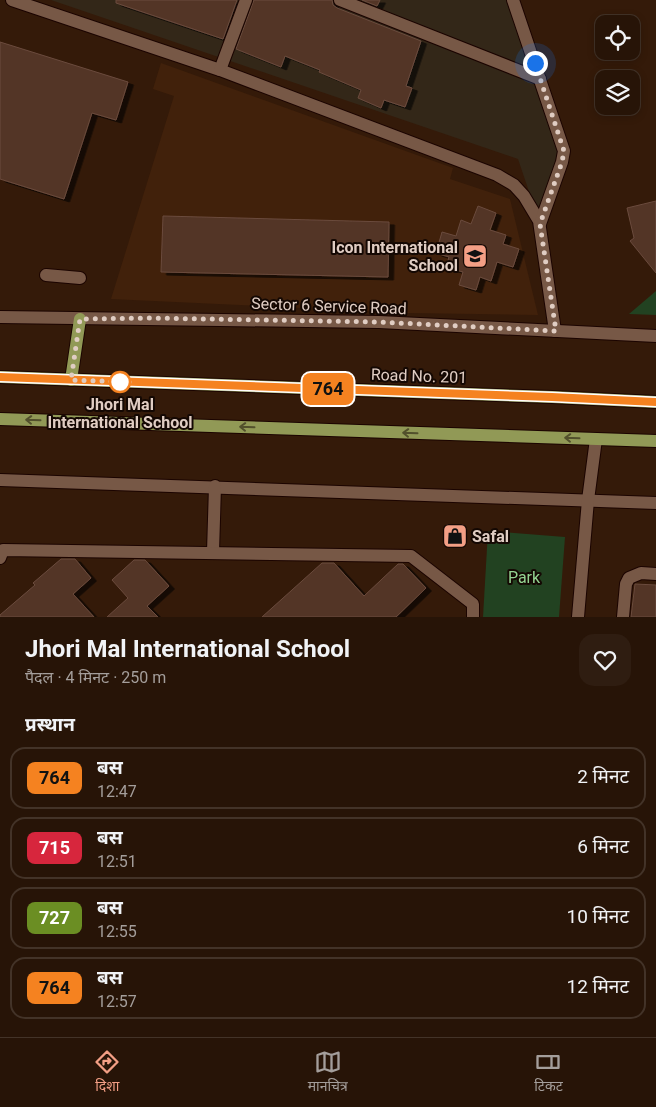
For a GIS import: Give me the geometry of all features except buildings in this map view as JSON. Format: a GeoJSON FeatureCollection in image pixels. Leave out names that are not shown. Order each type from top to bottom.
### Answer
{"type":"FeatureCollection","features":[{"type":"Feature","properties":{"kind":"main road"},"geometry":{"type":"LineString","coordinates":[[71,380],[80,319]]}},
{"type":"Feature","properties":{"kind":"main road","name":"Road No. 201"},"geometry":{"type":"LineString","coordinates":[[0,378],[656,402]]}},
{"type":"Feature","properties":{"kind":"main road"},"geometry":{"type":"LineString","coordinates":[[0,419],[656,441]]}},
{"type":"Feature","properties":{"kind":"street"},"geometry":{"type":"LineString","coordinates":[[12,0],[220,70],[497,175],[514,185],[524,196],[540,224],[556,331]]}},
{"type":"Feature","properties":{"kind":"street"},"geometry":{"type":"LineString","coordinates":[[220,70],[246,0]]}},
{"type":"Feature","properties":{"kind":"street"},"geometry":{"type":"LineString","coordinates":[[340,0],[540,79]]}},
{"type":"Feature","properties":{"kind":"street"},"geometry":{"type":"LineString","coordinates":[[513,0],[564,151],[562,162],[540,224]]}},
{"type":"Feature","properties":{"kind":"street"},"geometry":{"type":"LineString","coordinates":[[46,275],[80,278]]}},
{"type":"Feature","properties":{"kind":"street","name":"Sector 6 Service Road"},"geometry":{"type":"LineString","coordinates":[[0,317],[379,322],[656,336]]}},
{"type":"Feature","properties":{"kind":"street"},"geometry":{"type":"LineString","coordinates":[[578,617],[588,500],[596,439]]}},
{"type":"Feature","properties":{"kind":"street"},"geometry":{"type":"LineString","coordinates":[[0,480],[656,502]]}},
{"type":"Feature","properties":{"kind":"street"},"geometry":{"type":"LineString","coordinates":[[213,552],[215,486]]}},
{"type":"Feature","properties":{"kind":"street"},"geometry":{"type":"LineString","coordinates":[[0,558],[3,550],[411,556],[473,604],[473,617]]}},
{"type":"Feature","properties":{"kind":"street"},"geometry":{"type":"LineString","coordinates":[[624,617],[626,584],[629,578],[641,573],[656,574]]}},
{"type":"Feature","properties":{"kind":"shaded area"},"geometry":{"type":"Polygon","coordinates":[[[51,0],[515,0],[559,148],[539,221],[518,159],[51,0]]]}},
{"type":"Feature","properties":{"kind":"shaded area"},"geometry":{"type":"Polygon","coordinates":[[[161,63],[453,168],[450,179],[510,199],[538,315],[408,313],[111,299],[174,96],[153,89],[161,63]]]}},
{"type":"Feature","properties":{"kind":"green space"},"geometry":{"type":"Polygon","coordinates":[[[656,291],[656,315],[629,314],[656,291]]]}},
{"type":"Feature","properties":{"kind":"green space","name":"Park"},"geometry":{"type":"Polygon","coordinates":[[[488,531],[565,537],[559,617],[483,617],[488,531]]]}},
{"type":"Feature","properties":{"kind":"bus line","name":"764"},"geometry":{"type":"LineString","coordinates":[[0,377],[656,402]]}},
{"type":"Feature","properties":{"kind":"place","name":"Icon International School"},"geometry":{"type":"Point","coordinates":[475,256]}},
{"type":"Feature","properties":{"kind":"place","name":"Jhori Mal International School"},"geometry":{"type":"Point","coordinates":[120,382]}},
{"type":"Feature","properties":{"kind":"place","name":"Safal"},"geometry":{"type":"Point","coordinates":[455,536]}},
{"type":"Feature","properties":{"kind":"route"},"geometry":{"type":"LineString","coordinates":[[120,382],[129,382],[71,380],[80,319],[149,318],[379,322],[556,331],[540,224],[562,162],[564,151],[535,63]]}}]}
